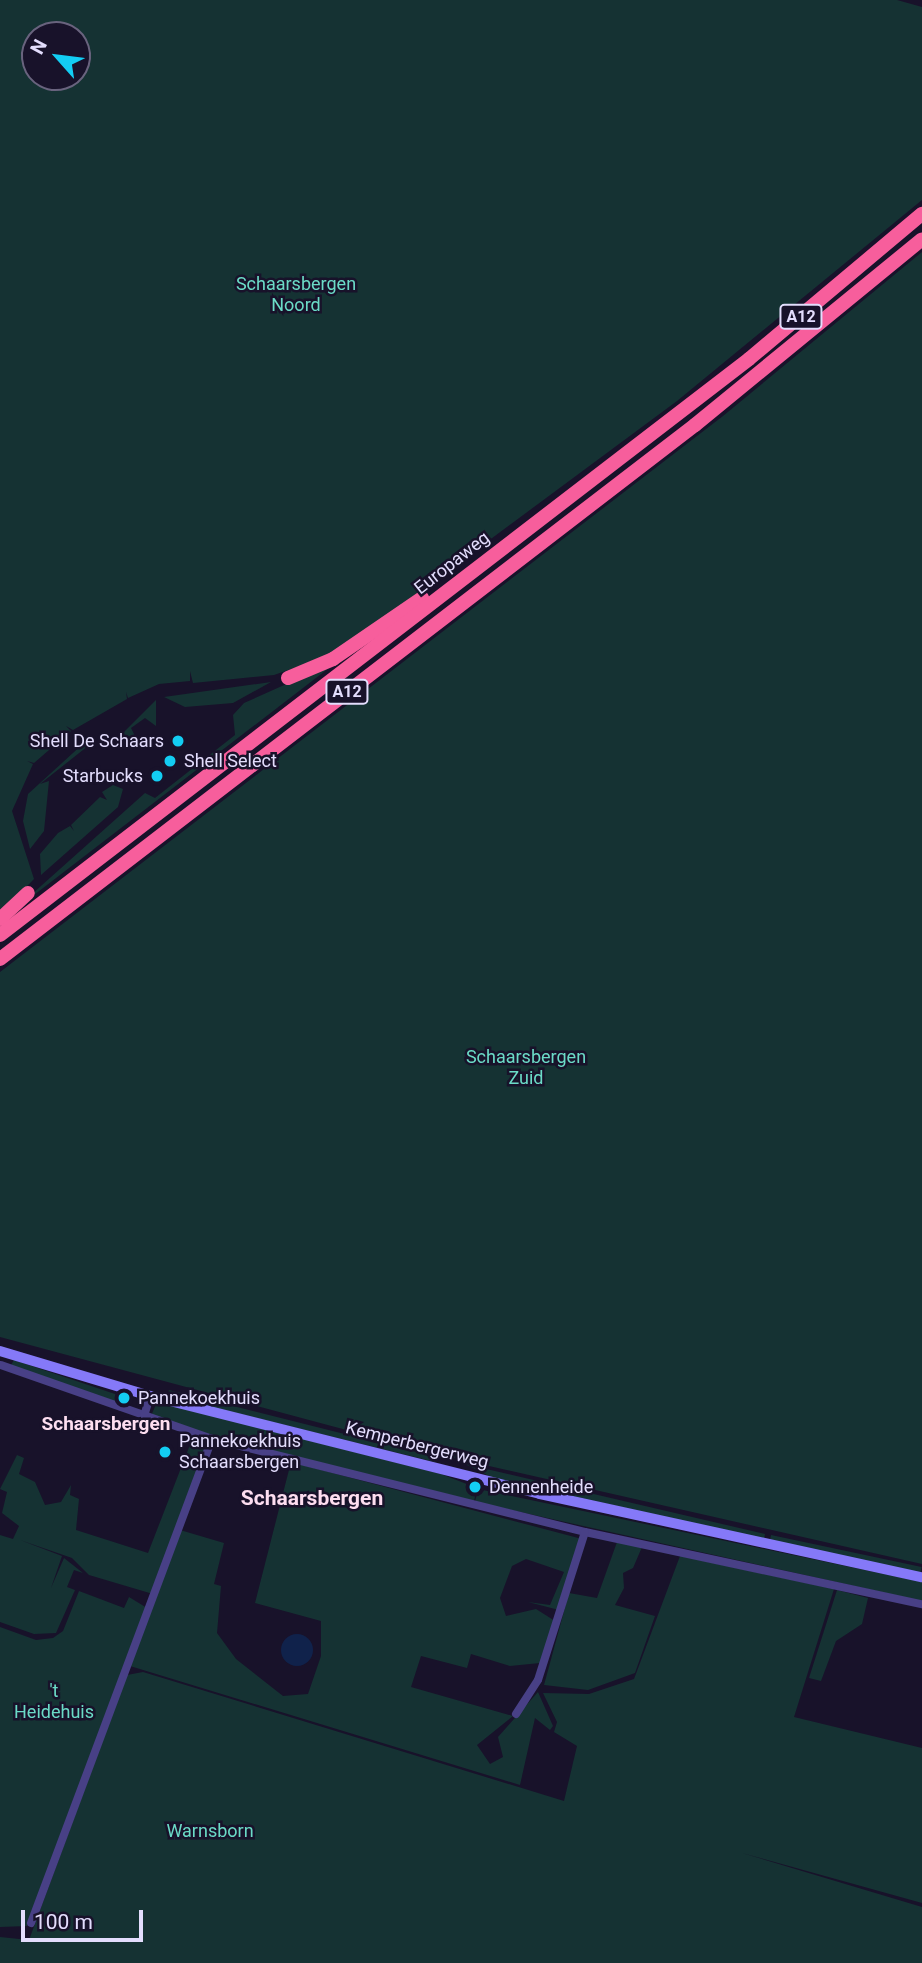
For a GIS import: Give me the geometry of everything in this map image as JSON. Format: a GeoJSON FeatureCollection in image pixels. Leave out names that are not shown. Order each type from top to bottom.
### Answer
{"type":"FeatureCollection","features":[{"type":"Feature","properties":{"kind":"highway","name":"Europaweg"},"geometry":{"type":"LineString","coordinates":[[0,935],[749,359],[922,214]]}},
{"type":"Feature","properties":{"kind":"highway","name":"A12"},"geometry":{"type":"LineString","coordinates":[[0,959],[684,433],[922,239]]}},
{"type":"Feature","properties":{"kind":"highway","name":"A12"},"geometry":{"type":"LineString","coordinates":[[288,678],[373,634],[551,511]]}},
{"type":"Feature","properties":{"kind":"highway"},"geometry":{"type":"LineString","coordinates":[[0,919],[28,893]]}},
{"type":"Feature","properties":{"kind":"main road","name":"Kemperbergerweg"},"geometry":{"type":"LineString","coordinates":[[3,1352],[150,1396],[605,1509],[922,1577]]}},
{"type":"Feature","properties":{"kind":"street","name":"Kemperbergerweg"},"geometry":{"type":"LineString","coordinates":[[3,1352],[1,1367],[212,1439],[585,1532],[922,1604]]}},
{"type":"Feature","properties":{"kind":"street"},"geometry":{"type":"LineString","coordinates":[[144,1416],[150,1396]]}},
{"type":"Feature","properties":{"kind":"street"},"geometry":{"type":"LineString","coordinates":[[31,1923],[212,1439]]}},
{"type":"Feature","properties":{"kind":"street"},"geometry":{"type":"LineString","coordinates":[[516,1714],[538,1680],[585,1532]]}},
{"type":"Feature","properties":{"kind":"green space","name":"Schaarsbergen Noord"},"geometry":{"type":"Polygon","coordinates":[[[0,0],[897,0],[922,7],[922,200],[677,401],[337,653],[274,675],[193,683],[190,671],[190,681],[159,684],[128,698],[126,692],[127,699],[73,730],[66,726],[71,731],[34,763],[27,761],[33,764],[12,811],[34,879],[0,914],[0,0]]]}},
{"type":"Feature","properties":{"kind":"green space","name":"Schaarsbergen Zuid"},"geometry":{"type":"Polygon","coordinates":[[[922,252],[922,1564],[436,1454],[0,1337],[0,972],[723,416],[922,252]]]}},
{"type":"Feature","properties":{"kind":"green space"},"geometry":{"type":"Polygon","coordinates":[[[338,661],[32,894],[145,793],[155,798],[235,735],[233,715],[244,703],[338,661]]]}},
{"type":"Feature","properties":{"kind":"green space"},"geometry":{"type":"Polygon","coordinates":[[[271,682],[233,703],[185,707],[164,697],[271,682]]]}},
{"type":"Feature","properties":{"kind":"green space"},"geometry":{"type":"Polygon","coordinates":[[[156,700],[156,726],[145,718],[131,728],[136,738],[119,737],[156,700]]]}},
{"type":"Feature","properties":{"kind":"green space"},"geometry":{"type":"Polygon","coordinates":[[[85,742],[88,746],[40,784],[49,781],[44,831],[30,849],[23,821],[28,794],[85,742]]]}},
{"type":"Feature","properties":{"kind":"green space"},"geometry":{"type":"Polygon","coordinates":[[[113,785],[123,789],[118,807],[41,875],[40,854],[58,833],[70,826],[74,831],[71,825],[100,797],[107,800],[102,792],[113,785]]]}},
{"type":"Feature","properties":{"kind":"green space"},"geometry":{"type":"Polygon","coordinates":[[[14,1360],[115,1394],[125,1399],[123,1406],[11,1365],[14,1360]]]}},
{"type":"Feature","properties":{"kind":"green space"},"geometry":{"type":"Polygon","coordinates":[[[169,1390],[436,1457],[435,1462],[167,1396],[169,1390]]]}},
{"type":"Feature","properties":{"kind":"green space"},"geometry":{"type":"Polygon","coordinates":[[[157,1402],[441,1474],[477,1488],[474,1501],[213,1436],[151,1416],[157,1402]]]}},
{"type":"Feature","properties":{"kind":"green space"},"geometry":{"type":"Polygon","coordinates":[[[193,1437],[207,1444],[153,1594],[89,1575],[72,1558],[20,1540],[62,1556],[51,1588],[64,1558],[83,1573],[74,1570],[67,1587],[75,1590],[56,1633],[34,1634],[0,1622],[0,1535],[13,1539],[19,1526],[2,1513],[7,1492],[0,1489],[17,1455],[24,1458],[19,1474],[35,1482],[45,1505],[61,1502],[71,1485],[70,1495],[79,1499],[76,1530],[148,1553],[193,1437]]]}},
{"type":"Feature","properties":{"kind":"green space"},"geometry":{"type":"Polygon","coordinates":[[[291,1462],[582,1539],[559,1610],[528,1602],[550,1605],[564,1572],[526,1559],[512,1566],[500,1598],[506,1616],[536,1609],[555,1621],[540,1663],[510,1666],[471,1654],[467,1668],[421,1656],[411,1687],[513,1716],[477,1745],[490,1764],[503,1757],[498,1737],[538,1692],[553,1726],[550,1730],[535,1718],[520,1785],[130,1666],[180,1530],[224,1543],[214,1584],[221,1586],[217,1633],[236,1659],[283,1696],[308,1694],[321,1656],[321,1621],[255,1603],[291,1462]]]}},
{"type":"Feature","properties":{"kind":"green space"},"geometry":{"type":"Polygon","coordinates":[[[465,1464],[765,1534],[764,1539],[493,1478],[465,1464]]]}},
{"type":"Feature","properties":{"kind":"green space"},"geometry":{"type":"Polygon","coordinates":[[[478,1489],[922,1582],[922,1601],[475,1502],[478,1489]]]}},
{"type":"Feature","properties":{"kind":"green space"},"geometry":{"type":"Polygon","coordinates":[[[771,1535],[922,1567],[920,1573],[770,1541],[771,1535]]]}},
{"type":"Feature","properties":{"kind":"green space"},"geometry":{"type":"Polygon","coordinates":[[[617,1542],[642,1547],[633,1568],[623,1573],[624,1588],[615,1605],[655,1616],[635,1673],[588,1690],[544,1685],[569,1593],[597,1598],[617,1542]]]}},
{"type":"Feature","properties":{"kind":"green space","name":"Warnsborn"},"geometry":{"type":"Polygon","coordinates":[[[680,1556],[834,1589],[794,1717],[922,1748],[922,1903],[742,1853],[922,1907],[922,1963],[0,1963],[0,1937],[29,1940],[127,1675],[143,1672],[564,1801],[577,1746],[554,1732],[557,1722],[543,1693],[589,1694],[634,1679],[680,1556]]]}},
{"type":"Feature","properties":{"kind":"green space"},"geometry":{"type":"Polygon","coordinates":[[[837,1590],[868,1598],[862,1624],[836,1641],[821,1681],[809,1678],[837,1590]]]}},
{"type":"Feature","properties":{"kind":"green space","name":"'t Heidehuis"},"geometry":{"type":"Polygon","coordinates":[[[79,1591],[124,1608],[129,1597],[147,1608],[27,1926],[0,1927],[0,1627],[36,1640],[53,1638],[63,1631],[79,1591]]]}},
{"type":"Feature","properties":{"kind":"water"},"geometry":{"type":"Polygon","coordinates":[[[297,1634],[309,1638],[313,1650],[309,1662],[297,1666],[285,1662],[281,1650],[285,1638],[297,1634]]]}},
{"type":"Feature","properties":{"kind":"place","name":"Shell De Schaars"},"geometry":{"type":"Point","coordinates":[178,741]}},
{"type":"Feature","properties":{"kind":"place","name":"Shell Select"},"geometry":{"type":"Point","coordinates":[170,761]}},
{"type":"Feature","properties":{"kind":"place","name":"Starbucks"},"geometry":{"type":"Point","coordinates":[157,776]}},
{"type":"Feature","properties":{"kind":"place","name":"Pannekoekhuis"},"geometry":{"type":"Point","coordinates":[124,1398]}},
{"type":"Feature","properties":{"kind":"place","name":"Pannekoekhuis Schaarsbergen"},"geometry":{"type":"Point","coordinates":[165,1452]}},
{"type":"Feature","properties":{"kind":"place","name":"Dennenheide"},"geometry":{"type":"Point","coordinates":[475,1487]}},
{"type":"Feature","properties":{"kind":"district","name":"Schaarsbergen"},"geometry":{"type":"Point","coordinates":[106,1424]}},
{"type":"Feature","properties":{"kind":"district","name":"Schaarsbergen"},"geometry":{"type":"Point","coordinates":[312,1498]}}]}
